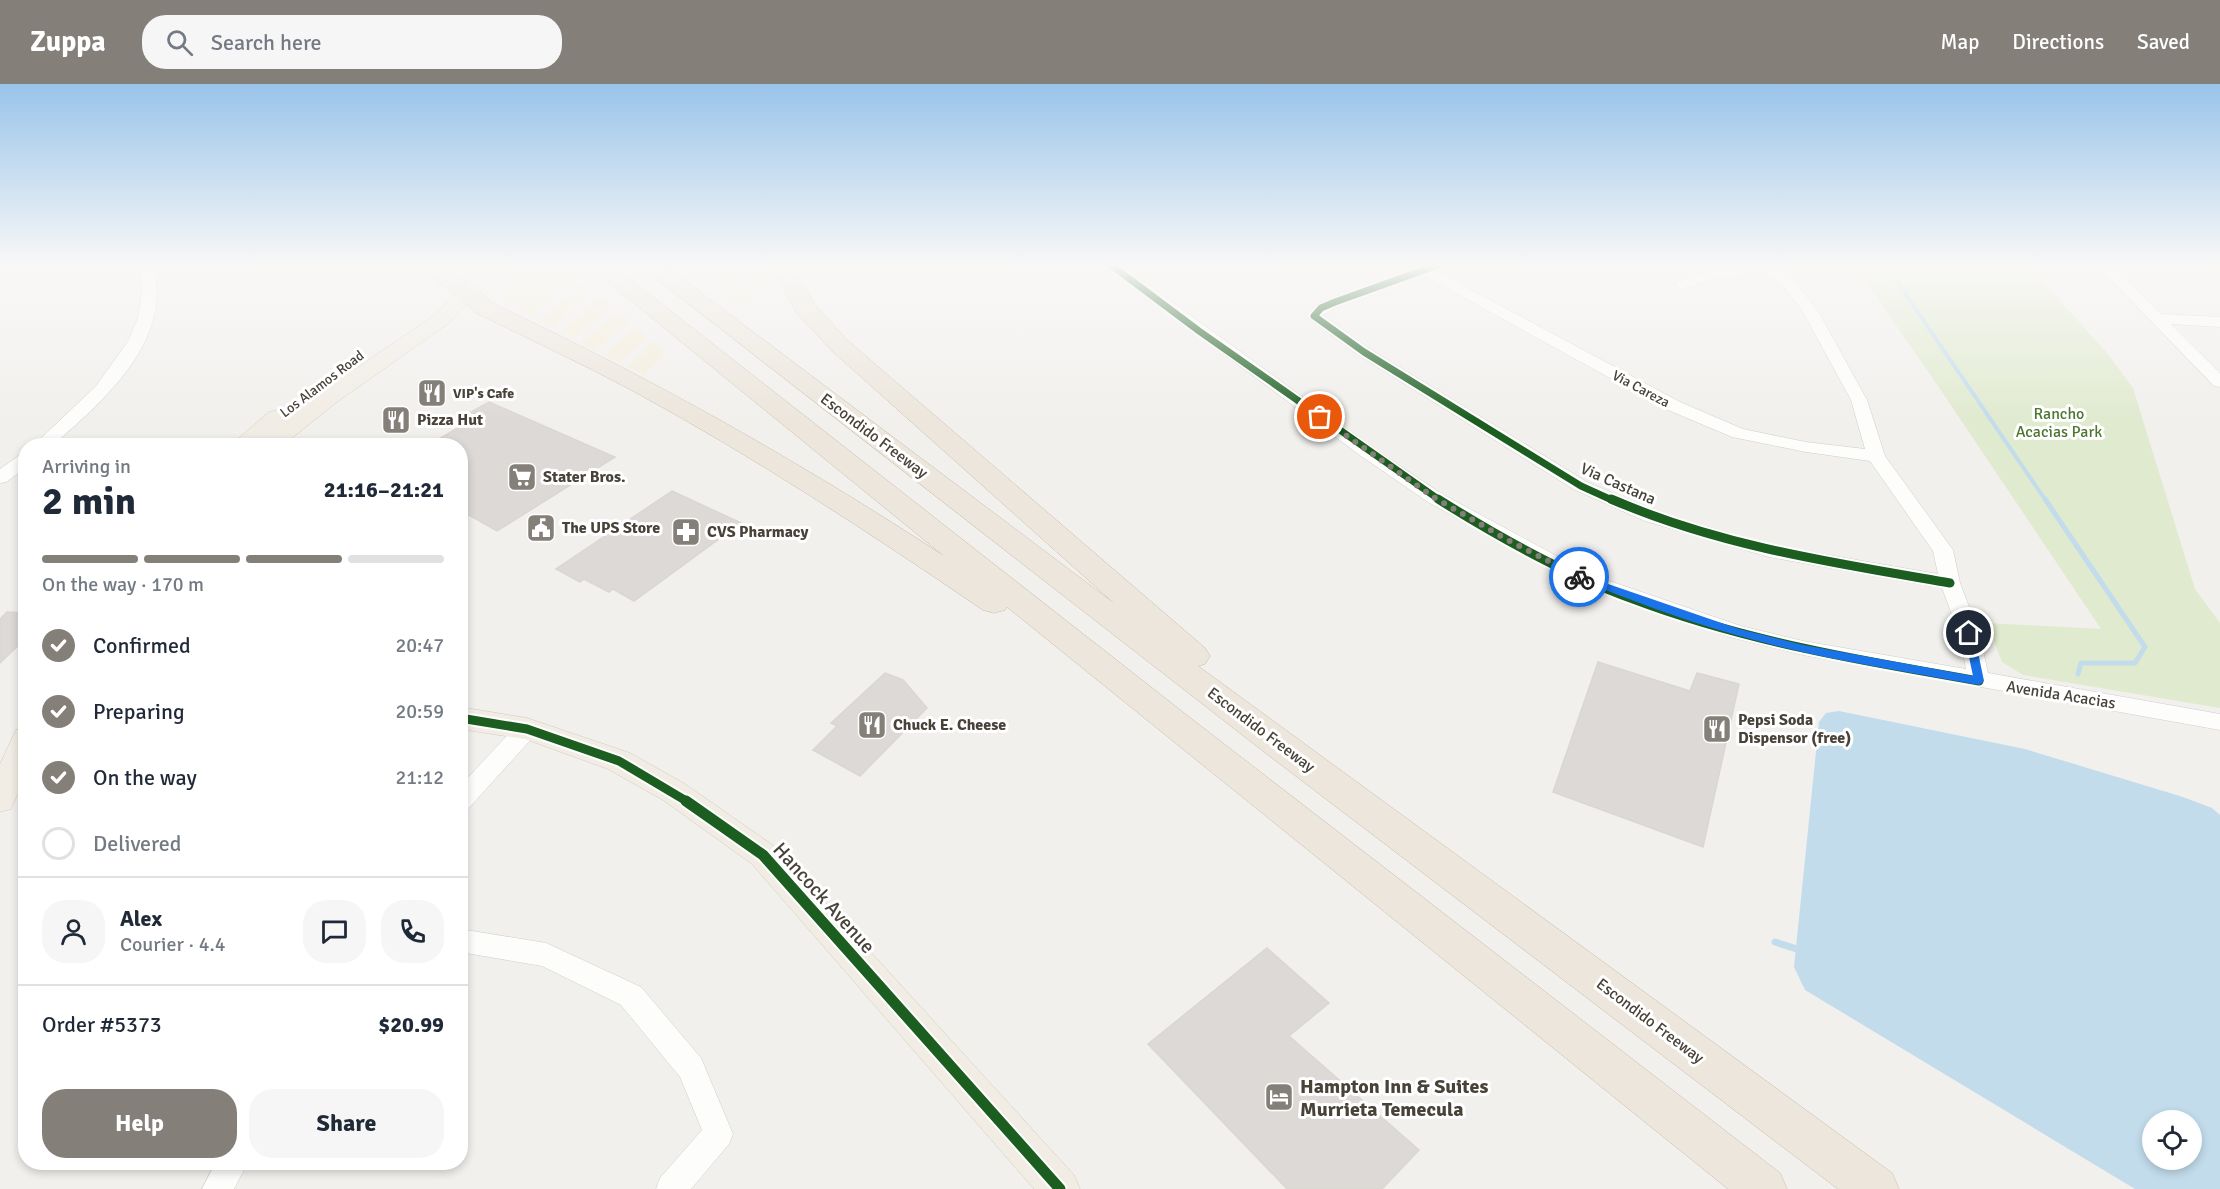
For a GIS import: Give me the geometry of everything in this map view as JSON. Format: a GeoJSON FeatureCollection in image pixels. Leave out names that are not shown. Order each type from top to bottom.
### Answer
{"type":"FeatureCollection","features":[{"type":"Feature","properties":{"kind":"highway"},"geometry":{"type":"LineString","coordinates":[[501,317],[666,399],[852,510],[1181,729]]}},
{"type":"Feature","properties":{"kind":"highway"},"geometry":{"type":"LineString","coordinates":[[663,317],[1764,1189]]}},
{"type":"Feature","properties":{"kind":"highway","name":"Escondido Freeway"},"geometry":{"type":"LineString","coordinates":[[718,317],[1275,742],[1876,1189]]}},
{"type":"Feature","properties":{"kind":"highway"},"geometry":{"type":"LineString","coordinates":[[813,317],[839,345],[1216,675],[1275,742]]}},
{"type":"Feature","properties":{"kind":"main road","name":"Los Alamos Road"},"geometry":{"type":"LineString","coordinates":[[251,438],[414,317]]}},
{"type":"Feature","properties":{"kind":"main road","name":"Los Alamos Road"},"geometry":{"type":"LineString","coordinates":[[277,438],[329,397],[444,317]]}},
{"type":"Feature","properties":{"kind":"main road"},"geometry":{"type":"LineString","coordinates":[[264,438],[296,411],[286,410]]}},
{"type":"Feature","properties":{"kind":"main road","name":"Hancock Avenue"},"geometry":{"type":"LineString","coordinates":[[468,719],[527,729],[618,761],[674,792],[763,855],[1060,1189]]}},
{"type":"Feature","properties":{"kind":"main road"},"geometry":{"type":"LineString","coordinates":[[0,800],[18,750]]}},
{"type":"Feature","properties":{"kind":"street"},"geometry":{"type":"LineString","coordinates":[[49,438],[102,388],[128,355],[142,330],[145,317]]}},
{"type":"Feature","properties":{"kind":"street","name":"Avenida Acacias"},"geometry":{"type":"LineString","coordinates":[[1183,317],[1435,498],[1506,539],[1585,580],[1737,632],[1803,648],[2220,722]]}},
{"type":"Feature","properties":{"kind":"street","name":"Via Castana"},"geometry":{"type":"LineString","coordinates":[[1315,317],[1364,352],[1581,486],[1652,517],[1769,551],[1950,583]]}},
{"type":"Feature","properties":{"kind":"street","name":"Via Careza"},"geometry":{"type":"LineString","coordinates":[[1512,317],[1674,406],[1738,433],[1806,447],[1876,456]]}},
{"type":"Feature","properties":{"kind":"street"},"geometry":{"type":"LineString","coordinates":[[1813,317],[1859,400],[1876,456],[1943,550],[1950,583],[1969,633],[1979,681]]}},
{"type":"Feature","properties":{"kind":"street"},"geometry":{"type":"LineString","coordinates":[[2155,318],[2220,322]]}},
{"type":"Feature","properties":{"kind":"street"},"geometry":{"type":"LineString","coordinates":[[2155,318],[2203,362],[2220,382]]}},
{"type":"Feature","properties":{"kind":"street"},"geometry":{"type":"LineString","coordinates":[[0,478],[18,465]]}},
{"type":"Feature","properties":{"kind":"street"},"geometry":{"type":"LineString","coordinates":[[468,793],[527,729]]}},
{"type":"Feature","properties":{"kind":"street"},"geometry":{"type":"LineString","coordinates":[[468,941],[546,955],[631,996],[691,1068],[718,1134],[672,1189]]}},
{"type":"Feature","properties":{"kind":"street"},"geometry":{"type":"LineString","coordinates":[[217,1189],[228,1170]]}},
{"type":"Feature","properties":{"kind":"green space","name":"Rancho Acacias Park"},"geometry":{"type":"Polygon","coordinates":[[[1890,317],[2074,317],[2108,354],[2133,388],[2195,589],[2220,623],[2220,708],[2023,675],[2002,662],[1987,623],[2101,629],[1890,317]]]}},
{"type":"Feature","properties":{"kind":"sand"},"geometry":{"type":"Polygon","coordinates":[[[544,317],[564,317],[552,327],[540,320],[544,317]]]}},
{"type":"Feature","properties":{"kind":"sand"},"geometry":{"type":"Polygon","coordinates":[[[577,317],[600,317],[575,338],[561,331],[577,317]]]}},
{"type":"Feature","properties":{"kind":"sand"},"geometry":{"type":"Polygon","coordinates":[[[611,317],[623,317],[628,321],[596,351],[582,343],[611,317]]]}},
{"type":"Feature","properties":{"kind":"sand"},"geometry":{"type":"Polygon","coordinates":[[[635,327],[648,337],[620,362],[605,355],[635,327]]]}},
{"type":"Feature","properties":{"kind":"sand"},"geometry":{"type":"Polygon","coordinates":[[[654,341],[666,353],[644,375],[628,367],[654,341]]]}},
{"type":"Feature","properties":{"kind":"water"},"geometry":{"type":"Polygon","coordinates":[[[1839,711],[2025,749],[2183,797],[2212,808],[2220,815],[2220,1189],[2135,1189],[1805,990],[1794,967],[1819,722],[1826,713],[1839,711]]]}},
{"type":"Feature","properties":{"kind":"building","name":"Stater Bros."},"geometry":{"type":"Polygon","coordinates":[[[489,402],[615,457],[497,531],[468,515],[468,438],[441,438],[478,416],[471,412],[489,402]]]}},
{"type":"Feature","properties":{"kind":"building","name":"CVS Pharmacy"},"geometry":{"type":"Polygon","coordinates":[[[672,491],[741,523],[634,601],[613,589],[609,592],[584,579],[580,582],[556,569],[672,491]]]}},
{"type":"Feature","properties":{"kind":"building"},"geometry":{"type":"Polygon","coordinates":[[[7,612],[18,613],[18,646],[0,663],[0,619],[7,612]]]}},
{"type":"Feature","properties":{"kind":"building"},"geometry":{"type":"Polygon","coordinates":[[[1598,662],[1690,691],[1697,673],[1739,684],[1703,847],[1553,792],[1598,662]]]}},
{"type":"Feature","properties":{"kind":"building","name":"Chuck E. Cheese"},"geometry":{"type":"Polygon","coordinates":[[[885,673],[903,680],[927,708],[860,776],[813,750],[837,726],[831,723],[885,673]]]}},
{"type":"Feature","properties":{"kind":"building","name":"Hampton Inn & Suites Murrieta Temecula"},"geometry":{"type":"Polygon","coordinates":[[[1267,948],[1329,1003],[1289,1036],[1419,1150],[1382,1189],[1287,1189],[1148,1044],[1267,948]]]}},
{"type":"Feature","properties":{"kind":"waterway"},"geometry":{"type":"LineString","coordinates":[[1921,317],[2046,501]]}},
{"type":"Feature","properties":{"kind":"waterway"},"geometry":{"type":"LineString","coordinates":[[2045,499],[2145,647],[2135,663],[2081,663],[2078,674]]}},
{"type":"Feature","properties":{"kind":"waterway"},"geometry":{"type":"LineString","coordinates":[[1775,942],[1800,950]]}},
{"type":"Feature","properties":{"kind":"cycle path"},"geometry":{"type":"LineString","coordinates":[[1179,317],[1396,471],[1469,519],[1545,561],[1585,580],[1680,616],[1729,630],[1829,653],[1979,681]]}},
{"type":"Feature","properties":{"kind":"cycle path"},"geometry":{"type":"LineString","coordinates":[[1315,317],[1364,352],[1581,486],[1652,517],[1769,551],[1950,583]]}},
{"type":"Feature","properties":{"kind":"cycle path"},"geometry":{"type":"LineString","coordinates":[[468,719],[527,729],[619,761],[674,792],[763,855],[1060,1189]]}},
{"type":"Feature","properties":{"kind":"way so far"},"geometry":{"type":"LineString","coordinates":[[1320,417],[1435,498],[1579,577]]}},
{"type":"Feature","properties":{"kind":"place","name":"VIP's Cafe"},"geometry":{"type":"Point","coordinates":[432,393]}},
{"type":"Feature","properties":{"kind":"place","name":"Pizza Hut"},"geometry":{"type":"Point","coordinates":[396,420]}},
{"type":"Feature","properties":{"kind":"place","name":"Stater Bros."},"geometry":{"type":"Point","coordinates":[522,477]}},
{"type":"Feature","properties":{"kind":"place","name":"The UPS Store"},"geometry":{"type":"Point","coordinates":[541,528]}},
{"type":"Feature","properties":{"kind":"place","name":"CVS Pharmacy"},"geometry":{"type":"Point","coordinates":[686,532]}},
{"type":"Feature","properties":{"kind":"place","name":"Chuck E. Cheese"},"geometry":{"type":"Point","coordinates":[872,725]}},
{"type":"Feature","properties":{"kind":"place","name":"Pepsi Soda Dispensor (free)"},"geometry":{"type":"Point","coordinates":[1717,729]}},
{"type":"Feature","properties":{"kind":"place","name":"Hampton Inn & Suites Murrieta Temecula"},"geometry":{"type":"Point","coordinates":[1279,1097]}},
{"type":"Feature","properties":{"kind":"route"},"geometry":{"type":"LineString","coordinates":[[1579,577],[1737,632],[1803,648],[1979,681],[1969,633]]}}]}
